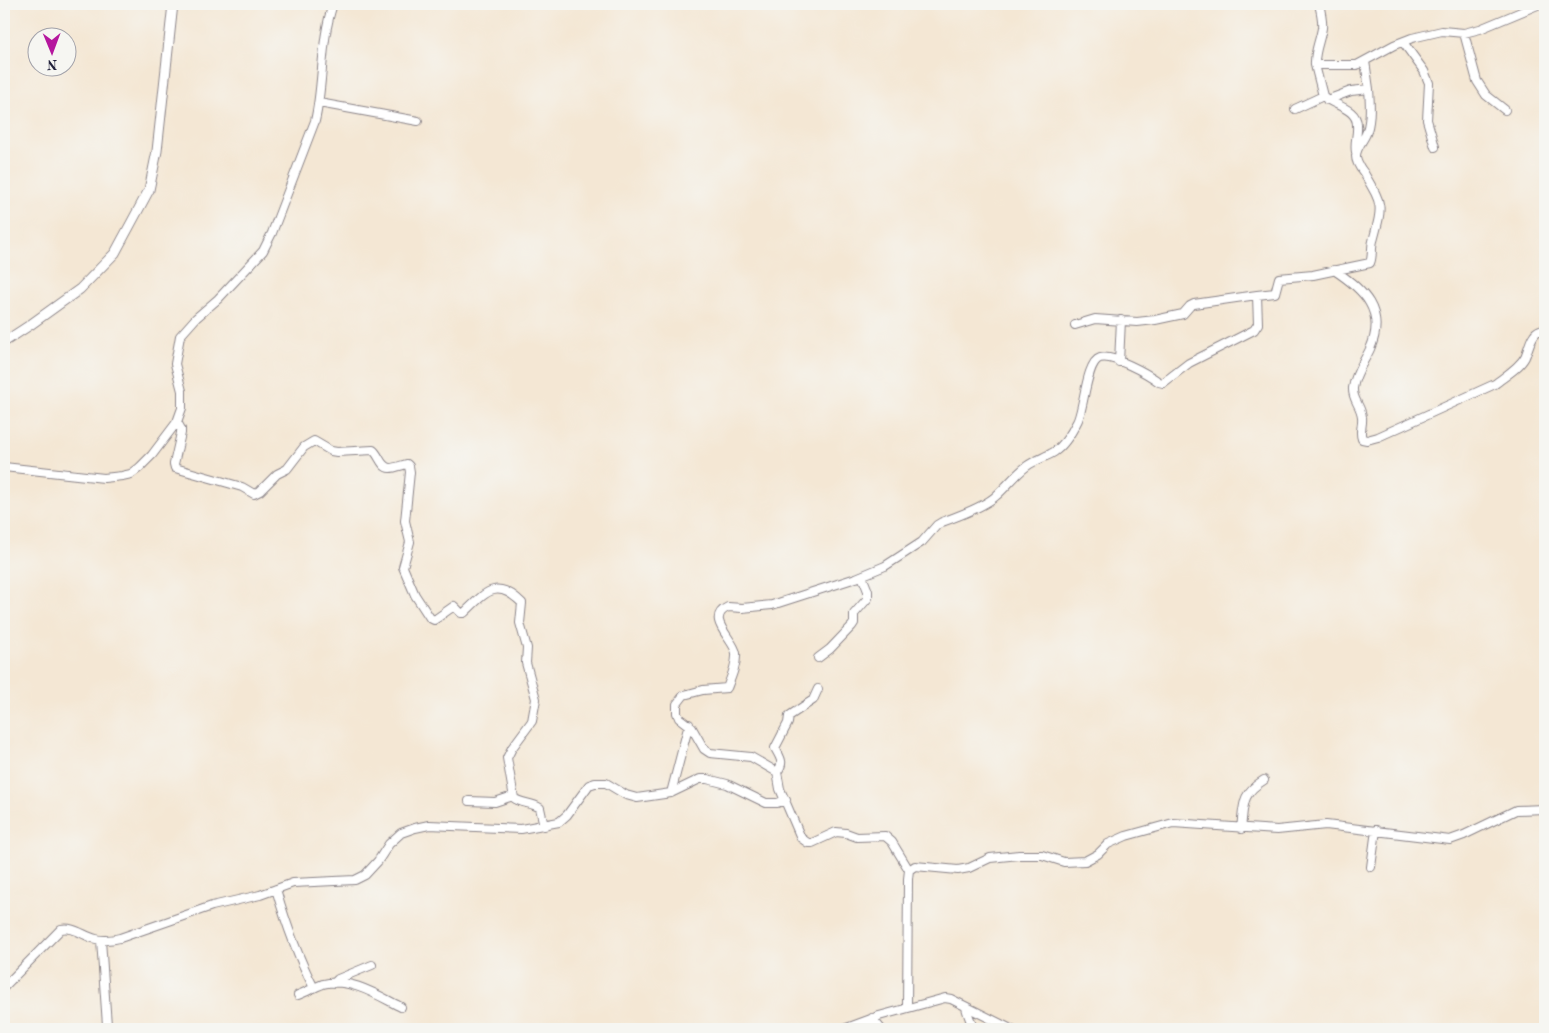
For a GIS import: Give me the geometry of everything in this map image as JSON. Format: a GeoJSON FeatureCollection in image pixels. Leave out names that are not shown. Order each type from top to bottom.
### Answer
{"type":"FeatureCollection","features":[{"type":"Feature","properties":{"kind":"main road"},"geometry":{"type":"LineString","coordinates":[[4,342],[80,289],[116,252],[149,190],[157,151],[173,4]]}},
{"type":"Feature","properties":{"kind":"street"},"geometry":{"type":"LineString","coordinates":[[4,467],[104,478],[131,474],[152,455],[177,422],[182,408],[182,392],[175,364],[180,336],[263,251],[272,233],[315,122],[319,103],[324,46],[333,4]]}},
{"type":"Feature","properties":{"kind":"street"},"geometry":{"type":"LineString","coordinates":[[1075,325],[1095,319],[1138,322],[1155,320],[1183,314],[1194,304],[1275,293],[1279,278],[1313,275],[1370,263],[1381,213],[1380,202],[1359,166],[1354,143],[1357,124],[1355,117],[1352,112],[1325,98],[1314,57],[1322,28],[1322,15],[1319,4]]}},
{"type":"Feature","properties":{"kind":"street"},"geometry":{"type":"LineString","coordinates":[[1315,65],[1348,66],[1365,61],[1424,34],[1442,31],[1464,32],[1480,29],[1540,4]]}},
{"type":"Feature","properties":{"kind":"street"},"geometry":{"type":"LineString","coordinates":[[1464,32],[1477,81],[1486,94],[1505,110]]}},
{"type":"Feature","properties":{"kind":"street"},"geometry":{"type":"LineString","coordinates":[[1403,42],[1424,71],[1429,83],[1427,120],[1435,147]]}},
{"type":"Feature","properties":{"kind":"street"},"geometry":{"type":"LineString","coordinates":[[1356,152],[1368,130],[1370,106],[1365,61]]}},
{"type":"Feature","properties":{"kind":"street"},"geometry":{"type":"LineString","coordinates":[[1295,109],[1351,91],[1369,90]]}},
{"type":"Feature","properties":{"kind":"street"},"geometry":{"type":"LineString","coordinates":[[319,103],[418,121]]}},
{"type":"Feature","properties":{"kind":"street"},"geometry":{"type":"LineString","coordinates":[[1334,270],[1352,282],[1366,295],[1375,319],[1376,330],[1353,386],[1353,396],[1362,415],[1362,439],[1367,440],[1378,437],[1495,384],[1509,374],[1524,358],[1534,333],[1540,330],[1545,333]]}},
{"type":"Feature","properties":{"kind":"street"},"geometry":{"type":"LineString","coordinates":[[777,772],[751,757],[710,753],[704,749],[689,724],[679,718],[677,714],[677,704],[684,695],[704,690],[727,688],[736,652],[734,646],[720,627],[720,613],[724,608],[758,608],[772,605],[862,576],[891,563],[922,542],[942,522],[996,496],[1027,466],[1055,451],[1064,443],[1079,419],[1088,378],[1095,362],[1102,358],[1119,362],[1137,368],[1163,383],[1190,363],[1254,330],[1258,324],[1257,295]]}},
{"type":"Feature","properties":{"kind":"street"},"geometry":{"type":"LineString","coordinates":[[1119,362],[1121,320]]}},
{"type":"Feature","properties":{"kind":"street"},"geometry":{"type":"LineString","coordinates":[[177,422],[181,433],[174,464],[175,468],[242,487],[254,494],[260,491],[277,474],[287,469],[304,447],[309,442],[314,441],[331,452],[373,450],[385,467],[389,468],[407,464],[410,466],[405,521],[410,542],[404,567],[415,595],[430,618],[434,620],[454,606],[461,613],[464,613],[486,592],[498,589],[512,595],[522,603],[520,623],[527,648],[526,663],[536,699],[532,722],[512,748],[507,758],[513,796],[517,801],[535,804],[540,808],[544,826]]}},
{"type":"Feature","properties":{"kind":"street"},"geometry":{"type":"LineString","coordinates":[[818,658],[830,649],[852,626],[855,613],[868,598],[862,576]]}},
{"type":"Feature","properties":{"kind":"street"},"geometry":{"type":"LineString","coordinates":[[818,689],[813,700],[789,716],[788,723],[775,748],[782,759],[782,764],[777,772],[780,789],[804,841],[812,843],[836,832],[857,837],[885,836],[892,842],[909,870],[907,1008]]}},
{"type":"Feature","properties":{"kind":"street"},"geometry":{"type":"LineString","coordinates":[[671,793],[689,724]]}},
{"type":"Feature","properties":{"kind":"street"},"geometry":{"type":"LineString","coordinates":[[4,986],[61,929],[68,928],[101,940],[120,938],[212,906],[260,894],[293,883],[355,880],[365,875],[378,861],[389,844],[401,833],[428,825],[521,829],[560,822],[589,785],[595,782],[606,783],[626,795],[637,798],[671,793],[700,779],[707,779],[727,784],[766,803],[786,800]]}},
{"type":"Feature","properties":{"kind":"street"},"geometry":{"type":"LineString","coordinates":[[1241,829],[1247,794],[1264,780]]}},
{"type":"Feature","properties":{"kind":"street"},"geometry":{"type":"LineString","coordinates":[[469,801],[497,802],[513,796]]}},
{"type":"Feature","properties":{"kind":"street"},"geometry":{"type":"LineString","coordinates":[[909,870],[919,866],[940,870],[958,870],[969,868],[990,858],[1019,855],[1042,856],[1064,862],[1084,861],[1098,854],[1108,844],[1172,823],[1277,830],[1326,825],[1450,840],[1464,836],[1516,810],[1545,809]]}},
{"type":"Feature","properties":{"kind":"street"},"geometry":{"type":"LineString","coordinates":[[1371,867],[1376,830]]}},
{"type":"Feature","properties":{"kind":"street"},"geometry":{"type":"LineString","coordinates":[[276,889],[286,925],[299,960],[314,988]]}},
{"type":"Feature","properties":{"kind":"street"},"geometry":{"type":"LineString","coordinates":[[101,940],[106,1025]]}},
{"type":"Feature","properties":{"kind":"street"},"geometry":{"type":"LineString","coordinates":[[334,983],[338,979],[372,965]]}},
{"type":"Feature","properties":{"kind":"street"},"geometry":{"type":"LineString","coordinates":[[298,995],[324,984],[334,983],[363,989],[401,1007]]}},
{"type":"Feature","properties":{"kind":"street"},"geometry":{"type":"LineString","coordinates":[[844,1029],[872,1018],[945,998],[951,999],[1011,1029]]}},
{"type":"Feature","properties":{"kind":"street"},"geometry":{"type":"LineString","coordinates":[[966,1007],[972,1029]]}},
{"type":"Feature","properties":{"kind":"street"},"geometry":{"type":"LineString","coordinates":[[872,1018],[881,1029]]}}]}
